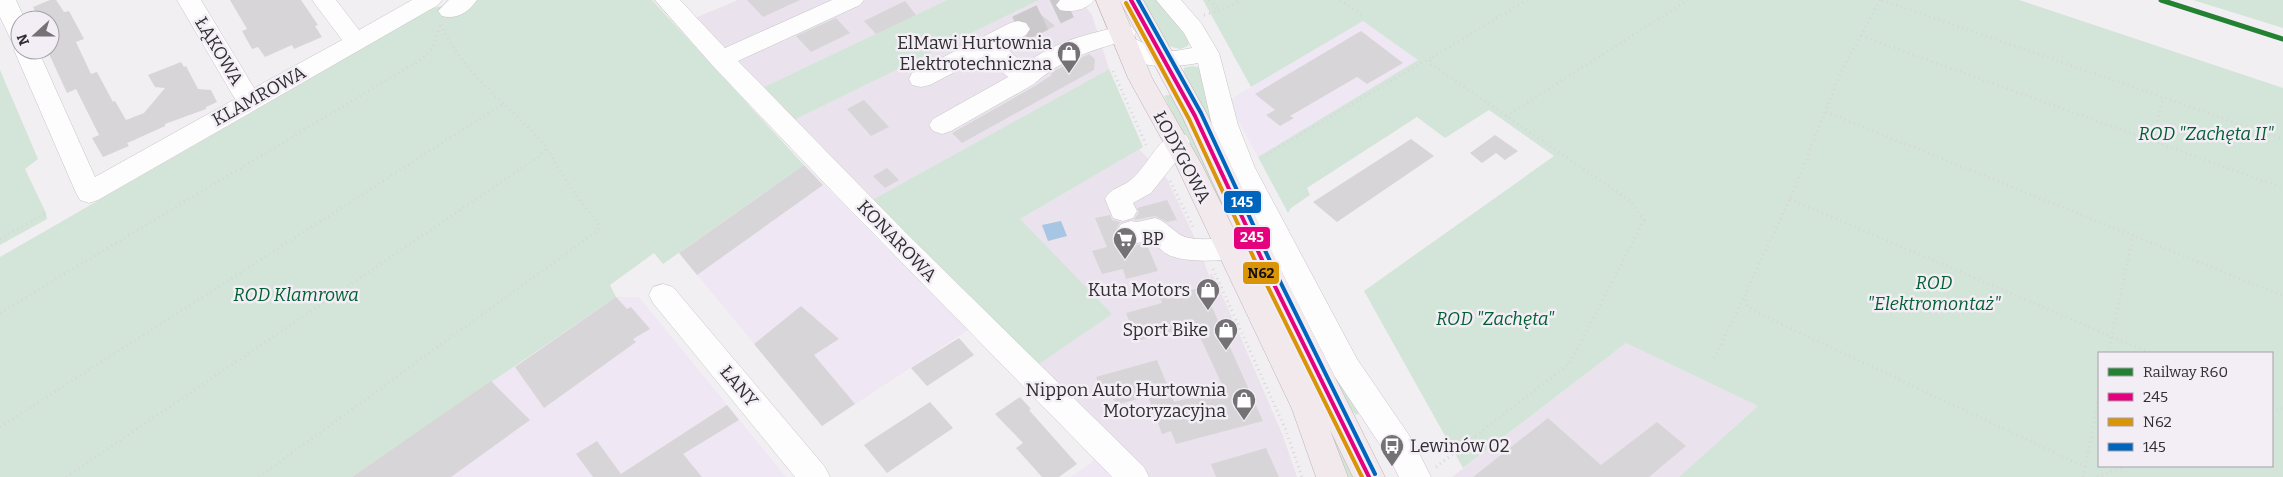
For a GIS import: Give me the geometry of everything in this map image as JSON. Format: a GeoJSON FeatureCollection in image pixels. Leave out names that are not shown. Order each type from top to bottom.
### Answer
{"type":"FeatureCollection","features":[{"type":"Feature","properties":{"kind":"main road","name":"ŁODYGOWA"},"geometry":{"type":"LineString","coordinates":[[1108,0],[1126,39],[1134,65],[1177,142],[1307,410],[1332,477]]}},
{"type":"Feature","properties":{"kind":"main road","name":"ŁODYGOWA"},"geometry":{"type":"LineString","coordinates":[[1131,0],[1194,116],[1264,264],[1369,477]]}},
{"type":"Feature","properties":{"kind":"street"},"geometry":{"type":"LineString","coordinates":[[4,0],[10,14]]}},
{"type":"Feature","properties":{"kind":"street","name":"ŁĄKOWA"},"geometry":{"type":"LineString","coordinates":[[189,0],[249,101]]}},
{"type":"Feature","properties":{"kind":"street"},"geometry":{"type":"LineString","coordinates":[[324,0],[356,42]]}},
{"type":"Feature","properties":{"kind":"street","name":"KONAROWA"},"geometry":{"type":"LineString","coordinates":[[667,0],[721,59],[917,262],[1133,477]]}},
{"type":"Feature","properties":{"kind":"street"},"geometry":{"type":"LineString","coordinates":[[721,59],[852,0]]}},
{"type":"Feature","properties":{"kind":"street"},"geometry":{"type":"LineString","coordinates":[[1168,0],[1193,29],[1207,53],[1215,76],[1225,126],[1238,161],[1346,368],[1402,451],[1415,477]]}},
{"type":"Feature","properties":{"kind":"street","name":"KLAMROWA"},"geometry":{"type":"LineString","coordinates":[[30,60],[89,193],[356,42],[446,8]]}},
{"type":"Feature","properties":{"kind":"street"},"geometry":{"type":"LineString","coordinates":[[921,79],[1018,29]]}},
{"type":"Feature","properties":{"kind":"street"},"geometry":{"type":"LineString","coordinates":[[942,125],[1025,78],[1036,68],[1072,47],[1126,39],[1142,54],[1165,61],[1207,53]]}},
{"type":"Feature","properties":{"kind":"street"},"geometry":{"type":"LineString","coordinates":[[987,45],[1025,78]]}},
{"type":"Feature","properties":{"kind":"street"},"geometry":{"type":"LineString","coordinates":[[1150,96],[1151,83],[1165,61]]}},
{"type":"Feature","properties":{"kind":"street"},"geometry":{"type":"LineString","coordinates":[[1177,142],[1142,186],[1118,210],[1133,234],[1155,228],[1176,246],[1194,249],[1228,249]]}},
{"type":"Feature","properties":{"kind":"street","name":"ŁANY"},"geometry":{"type":"LineString","coordinates":[[663,296],[814,477]]}},
{"type":"Feature","properties":{"kind":"path"},"geometry":{"type":"LineString","coordinates":[[1209,0],[1218,11]]}},
{"type":"Feature","properties":{"kind":"path"},"geometry":{"type":"LineString","coordinates":[[1210,13],[1241,0]]}},
{"type":"Feature","properties":{"kind":"path"},"geometry":{"type":"LineString","coordinates":[[1340,0],[1362,15]]}},
{"type":"Feature","properties":{"kind":"path"},"geometry":{"type":"LineString","coordinates":[[1266,156],[1527,0]]}},
{"type":"Feature","properties":{"kind":"path"},"geometry":{"type":"LineString","coordinates":[[1506,116],[1688,0]]}},
{"type":"Feature","properties":{"kind":"path"},"geometry":{"type":"LineString","coordinates":[[1714,358],[1790,199],[1842,70],[1881,0],[2283,138]]}},
{"type":"Feature","properties":{"kind":"path"},"geometry":{"type":"LineString","coordinates":[[259,477],[597,231],[599,225],[545,149],[542,141],[503,104],[463,60],[447,39],[446,8]]}},
{"type":"Feature","properties":{"kind":"path"},"geometry":{"type":"LineString","coordinates":[[0,312],[420,60],[432,49],[446,8]]}},
{"type":"Feature","properties":{"kind":"path"},"geometry":{"type":"LineString","coordinates":[[1861,36],[2283,188]]}},
{"type":"Feature","properties":{"kind":"path"},"geometry":{"type":"LineString","coordinates":[[1431,58],[1428,63],[1630,201],[1644,220],[1586,328],[1570,363],[1454,453]]}},
{"type":"Feature","properties":{"kind":"path"},"geometry":{"type":"LineString","coordinates":[[2153,141],[2163,97]]}},
{"type":"Feature","properties":{"kind":"path"},"geometry":{"type":"LineString","coordinates":[[0,427],[503,104]]}},
{"type":"Feature","properties":{"kind":"path"},"geometry":{"type":"LineString","coordinates":[[1826,112],[2283,296]]}},
{"type":"Feature","properties":{"kind":"path"},"geometry":{"type":"LineString","coordinates":[[66,477],[537,158],[545,149]]}},
{"type":"Feature","properties":{"kind":"path"},"geometry":{"type":"LineString","coordinates":[[1790,199],[2148,352]]}},
{"type":"Feature","properties":{"kind":"path"},"geometry":{"type":"LineString","coordinates":[[0,239],[46,213]]}},
{"type":"Feature","properties":{"kind":"path"},"geometry":{"type":"LineString","coordinates":[[2108,352],[2133,236]]}},
{"type":"Feature","properties":{"kind":"path"},"geometry":{"type":"LineString","coordinates":[[1745,294],[1747,306],[1760,314],[2085,467]]}},
{"type":"Feature","properties":{"kind":"path"},"geometry":{"type":"LineString","coordinates":[[2083,477],[2098,402]]}},
{"type":"Feature","properties":{"kind":"path"},"geometry":{"type":"LineString","coordinates":[[2097,477],[2124,467]]}},
{"type":"Feature","properties":{"kind":"shaded area"},"geometry":{"type":"Polygon","coordinates":[[[738,0],[947,0],[764,87],[695,18],[738,0]]]}},
{"type":"Feature","properties":{"kind":"shaded area"},"geometry":{"type":"Polygon","coordinates":[[[1039,0],[1080,0],[1092,15],[1109,69],[872,200],[794,120],[1039,0]]]}},
{"type":"Feature","properties":{"kind":"shaded area"},"geometry":{"type":"Polygon","coordinates":[[[1363,21],[1419,60],[1258,157],[1232,109],[1231,99],[1363,21]]]}},
{"type":"Feature","properties":{"kind":"shaded area"},"geometry":{"type":"Polygon","coordinates":[[[1139,149],[1167,179],[1200,249],[1209,276],[1212,273],[1235,324],[1283,436],[1297,477],[1144,477],[1036,366],[1020,219],[1139,149]]]}},
{"type":"Feature","properties":{"kind":"shaded area"},"geometry":{"type":"Polygon","coordinates":[[[804,165],[968,330],[822,426],[679,253],[804,165]]]}},
{"type":"Feature","properties":{"kind":"shaded area"},"geometry":{"type":"Polygon","coordinates":[[[616,297],[639,297],[786,477],[352,477],[616,297]]]}},
{"type":"Feature","properties":{"kind":"shaded area"},"geometry":{"type":"Polygon","coordinates":[[[1626,343],[1758,406],[1679,477],[1452,477],[1626,343]]]}},
{"type":"Feature","properties":{"kind":"shaded area"},"geometry":{"type":"Polygon","coordinates":[[[1097,458],[1116,477],[1071,477],[1097,458]]]}},
{"type":"Feature","properties":{"kind":"green space","name":"ROD Klamrowa"},"geometry":{"type":"Polygon","coordinates":[[[474,0],[652,0],[804,165],[663,264],[654,253],[610,285],[616,297],[352,477],[0,477],[0,257],[433,8],[447,5],[457,16],[474,0]]]}},
{"type":"Feature","properties":{"kind":"green space"},"geometry":{"type":"Polygon","coordinates":[[[947,0],[1039,0],[794,120],[764,87],[947,0]]]}},
{"type":"Feature","properties":{"kind":"green space"},"geometry":{"type":"Polygon","coordinates":[[[1140,0],[1158,0],[1183,29],[1189,43],[1188,46],[1180,49],[1168,46],[1140,0]]]}},
{"type":"Feature","properties":{"kind":"green space"},"geometry":{"type":"Polygon","coordinates":[[[1203,0],[2019,0],[2283,88],[2283,477],[1679,477],[1758,406],[1626,343],[1463,468],[1364,291],[1554,156],[1489,110],[1445,138],[1417,117],[1307,188],[1310,195],[1291,208],[1288,213],[1258,157],[1418,60],[1363,21],[1251,87],[1203,0]]]}},
{"type":"Feature","properties":{"kind":"green space"},"geometry":{"type":"Polygon","coordinates":[[[2193,0],[2283,0],[2283,28],[2193,0]]]}},
{"type":"Feature","properties":{"kind":"green space"},"geometry":{"type":"Polygon","coordinates":[[[1198,67],[1203,72],[1361,412],[1356,415],[1345,403],[1183,74],[1184,68],[1198,67]]]}},
{"type":"Feature","properties":{"kind":"green space"},"geometry":{"type":"Polygon","coordinates":[[[1109,69],[1143,147],[1020,219],[1112,314],[1036,366],[872,200],[1109,69]]]}},
{"type":"Feature","properties":{"kind":"green space"},"geometry":{"type":"Polygon","coordinates":[[[0,70],[38,159],[25,169],[46,213],[47,219],[0,245],[0,70]]]}},
{"type":"Feature","properties":{"kind":"green space"},"geometry":{"type":"Polygon","coordinates":[[[1172,94],[1355,477],[1343,477],[1313,400],[1164,96],[1172,94]]]}},
{"type":"Feature","properties":{"kind":"water"},"geometry":{"type":"Polygon","coordinates":[[[1061,221],[1067,236],[1048,241],[1042,225],[1061,221]]]}},
{"type":"Feature","properties":{"kind":"building"},"geometry":{"type":"Polygon","coordinates":[[[50,0],[56,0],[64,12],[69,11],[84,39],[76,42],[91,74],[97,72],[113,102],[115,101],[126,120],[144,113],[165,88],[155,87],[148,75],[181,62],[184,67],[186,66],[198,89],[211,90],[217,102],[206,107],[206,109],[165,124],[165,126],[127,143],[129,146],[103,157],[92,138],[99,135],[76,89],[67,93],[52,60],[60,60],[60,10],[35,10],[33,7],[50,0]]]}},
{"type":"Feature","properties":{"kind":"building"},"geometry":{"type":"Polygon","coordinates":[[[230,0],[301,0],[318,25],[315,26],[322,37],[294,49],[292,45],[265,57],[258,47],[252,49],[242,31],[247,29],[230,0]]]}},
{"type":"Feature","properties":{"kind":"building"},"geometry":{"type":"Polygon","coordinates":[[[747,0],[800,0],[763,17],[747,0]]]}},
{"type":"Feature","properties":{"kind":"building"},"geometry":{"type":"Polygon","coordinates":[[[905,1],[916,15],[876,34],[864,21],[905,1]]]}},
{"type":"Feature","properties":{"kind":"building"},"geometry":{"type":"Polygon","coordinates":[[[1038,12],[1055,26],[1029,40],[1026,37],[1032,28],[1028,22],[1022,20],[1038,12]]]}},
{"type":"Feature","properties":{"kind":"building"},"geometry":{"type":"Polygon","coordinates":[[[836,18],[850,33],[811,52],[796,36],[836,18]]]}},
{"type":"Feature","properties":{"kind":"building"},"geometry":{"type":"Polygon","coordinates":[[[1361,31],[1403,63],[1367,84],[1357,77],[1290,116],[1294,118],[1280,126],[1266,115],[1275,110],[1255,94],[1361,31]]]}},
{"type":"Feature","properties":{"kind":"building"},"geometry":{"type":"Polygon","coordinates":[[[1089,54],[1095,59],[1094,70],[962,143],[952,133],[1035,86],[1052,75],[1050,74],[1054,71],[1089,54]]]}},
{"type":"Feature","properties":{"kind":"building"},"geometry":{"type":"Polygon","coordinates":[[[864,100],[889,127],[871,136],[847,109],[864,100]]]}},
{"type":"Feature","properties":{"kind":"building"},"geometry":{"type":"Polygon","coordinates":[[[1495,135],[1518,151],[1505,160],[1496,153],[1482,163],[1470,153],[1495,135]]]}},
{"type":"Feature","properties":{"kind":"building"},"geometry":{"type":"Polygon","coordinates":[[[1411,139],[1434,156],[1337,222],[1313,202],[1411,139]]]}},
{"type":"Feature","properties":{"kind":"building"},"geometry":{"type":"Polygon","coordinates":[[[804,165],[823,185],[697,275],[679,253],[804,165]]]}},
{"type":"Feature","properties":{"kind":"building"},"geometry":{"type":"Polygon","coordinates":[[[887,168],[899,180],[885,188],[873,176],[887,168]]]}},
{"type":"Feature","properties":{"kind":"building"},"geometry":{"type":"Polygon","coordinates":[[[1167,200],[1177,220],[1167,222],[1155,216],[1134,220],[1139,212],[1137,208],[1167,200]]]}},
{"type":"Feature","properties":{"kind":"building","name":"BP"},"geometry":{"type":"Polygon","coordinates":[[[1110,215],[1112,220],[1120,222],[1115,232],[1122,243],[1133,246],[1146,243],[1158,271],[1126,279],[1123,269],[1102,274],[1092,251],[1107,247],[1095,218],[1110,215]]]}},
{"type":"Feature","properties":{"kind":"building"},"geometry":{"type":"Polygon","coordinates":[[[1203,287],[1263,421],[1176,444],[1171,431],[1162,434],[1148,396],[1116,405],[1110,390],[1102,392],[1096,377],[1157,360],[1174,402],[1224,389],[1195,326],[1137,341],[1126,313],[1162,303],[1160,298],[1203,287]]]}},
{"type":"Feature","properties":{"kind":"building"},"geometry":{"type":"Polygon","coordinates":[[[616,297],[627,309],[631,307],[650,329],[633,339],[636,342],[544,408],[515,367],[616,297]]]}},
{"type":"Feature","properties":{"kind":"building"},"geometry":{"type":"Polygon","coordinates":[[[801,306],[839,339],[814,355],[855,404],[822,426],[754,344],[801,306]]]}},
{"type":"Feature","properties":{"kind":"building"},"geometry":{"type":"Polygon","coordinates":[[[959,338],[974,355],[927,386],[911,368],[959,338]]]}},
{"type":"Feature","properties":{"kind":"building"},"geometry":{"type":"Polygon","coordinates":[[[491,381],[530,420],[451,477],[352,477],[491,381]]]}},
{"type":"Feature","properties":{"kind":"building"},"geometry":{"type":"Polygon","coordinates":[[[1020,397],[1031,409],[1029,410],[1077,464],[1059,477],[1042,477],[1016,448],[1023,443],[995,414],[1020,397]]]}},
{"type":"Feature","properties":{"kind":"building"},"geometry":{"type":"Polygon","coordinates":[[[930,402],[953,428],[887,473],[864,445],[930,402]]]}},
{"type":"Feature","properties":{"kind":"building"},"geometry":{"type":"Polygon","coordinates":[[[727,405],[739,420],[683,454],[702,477],[593,477],[576,454],[597,441],[621,474],[727,405]]]}},
{"type":"Feature","properties":{"kind":"building"},"geometry":{"type":"Polygon","coordinates":[[[1548,418],[1601,465],[1657,422],[1686,446],[1649,477],[1473,477],[1548,418]]]}},
{"type":"Feature","properties":{"kind":"building"},"geometry":{"type":"Polygon","coordinates":[[[1266,448],[1279,477],[1216,477],[1211,464],[1266,448]]]}},
{"type":"Feature","properties":{"kind":"tunnel"},"geometry":{"type":"LineString","coordinates":[[1018,29],[1068,5]]}},
{"type":"Feature","properties":{"kind":"rail line","name":"R60"},"geometry":{"type":"LineString","coordinates":[[2161,0],[2283,39]]}},
{"type":"Feature","properties":{"kind":"transit line","name":"245"},"geometry":{"type":"LineString","coordinates":[[1131,0],[1195,116],[1264,264],[1369,477]]}},
{"type":"Feature","properties":{"kind":"transit line","name":"145"},"geometry":{"type":"LineString","coordinates":[[1138,0],[1201,113],[1270,261],[1375,474]]}},
{"type":"Feature","properties":{"kind":"transit line","name":"N62"},"geometry":{"type":"LineString","coordinates":[[1126,3],[1189,119],[1258,267],[1362,477]]}},
{"type":"Feature","properties":{"kind":"place","name":"ElMawi Hurtownia Elektrotechniczna"},"geometry":{"type":"Point","coordinates":[1069,74]}},
{"type":"Feature","properties":{"kind":"place","name":"BP"},"geometry":{"type":"Point","coordinates":[1125,260]}},
{"type":"Feature","properties":{"kind":"place","name":"Kuta Motors"},"geometry":{"type":"Point","coordinates":[1208,311]}},
{"type":"Feature","properties":{"kind":"place","name":"Sport Bike"},"geometry":{"type":"Point","coordinates":[1226,351]}},
{"type":"Feature","properties":{"kind":"place","name":"Nippon Auto Hurtownia Motoryzacyjna"},"geometry":{"type":"Point","coordinates":[1244,421]}},
{"type":"Feature","properties":{"kind":"place","name":"Lewinów 02"},"geometry":{"type":"Point","coordinates":[1392,467]}},
{"type":"Feature","properties":{"kind":"park label","name":"ROD \"Zachęta II\""},"geometry":{"type":"Point","coordinates":[2206,134]}},
{"type":"Feature","properties":{"kind":"park label","name":"ROD \"Elektromontaż\""},"geometry":{"type":"Point","coordinates":[1934,293]}},
{"type":"Feature","properties":{"kind":"park label","name":"ROD \"Zachęta\""},"geometry":{"type":"Point","coordinates":[1495,319]}}]}
